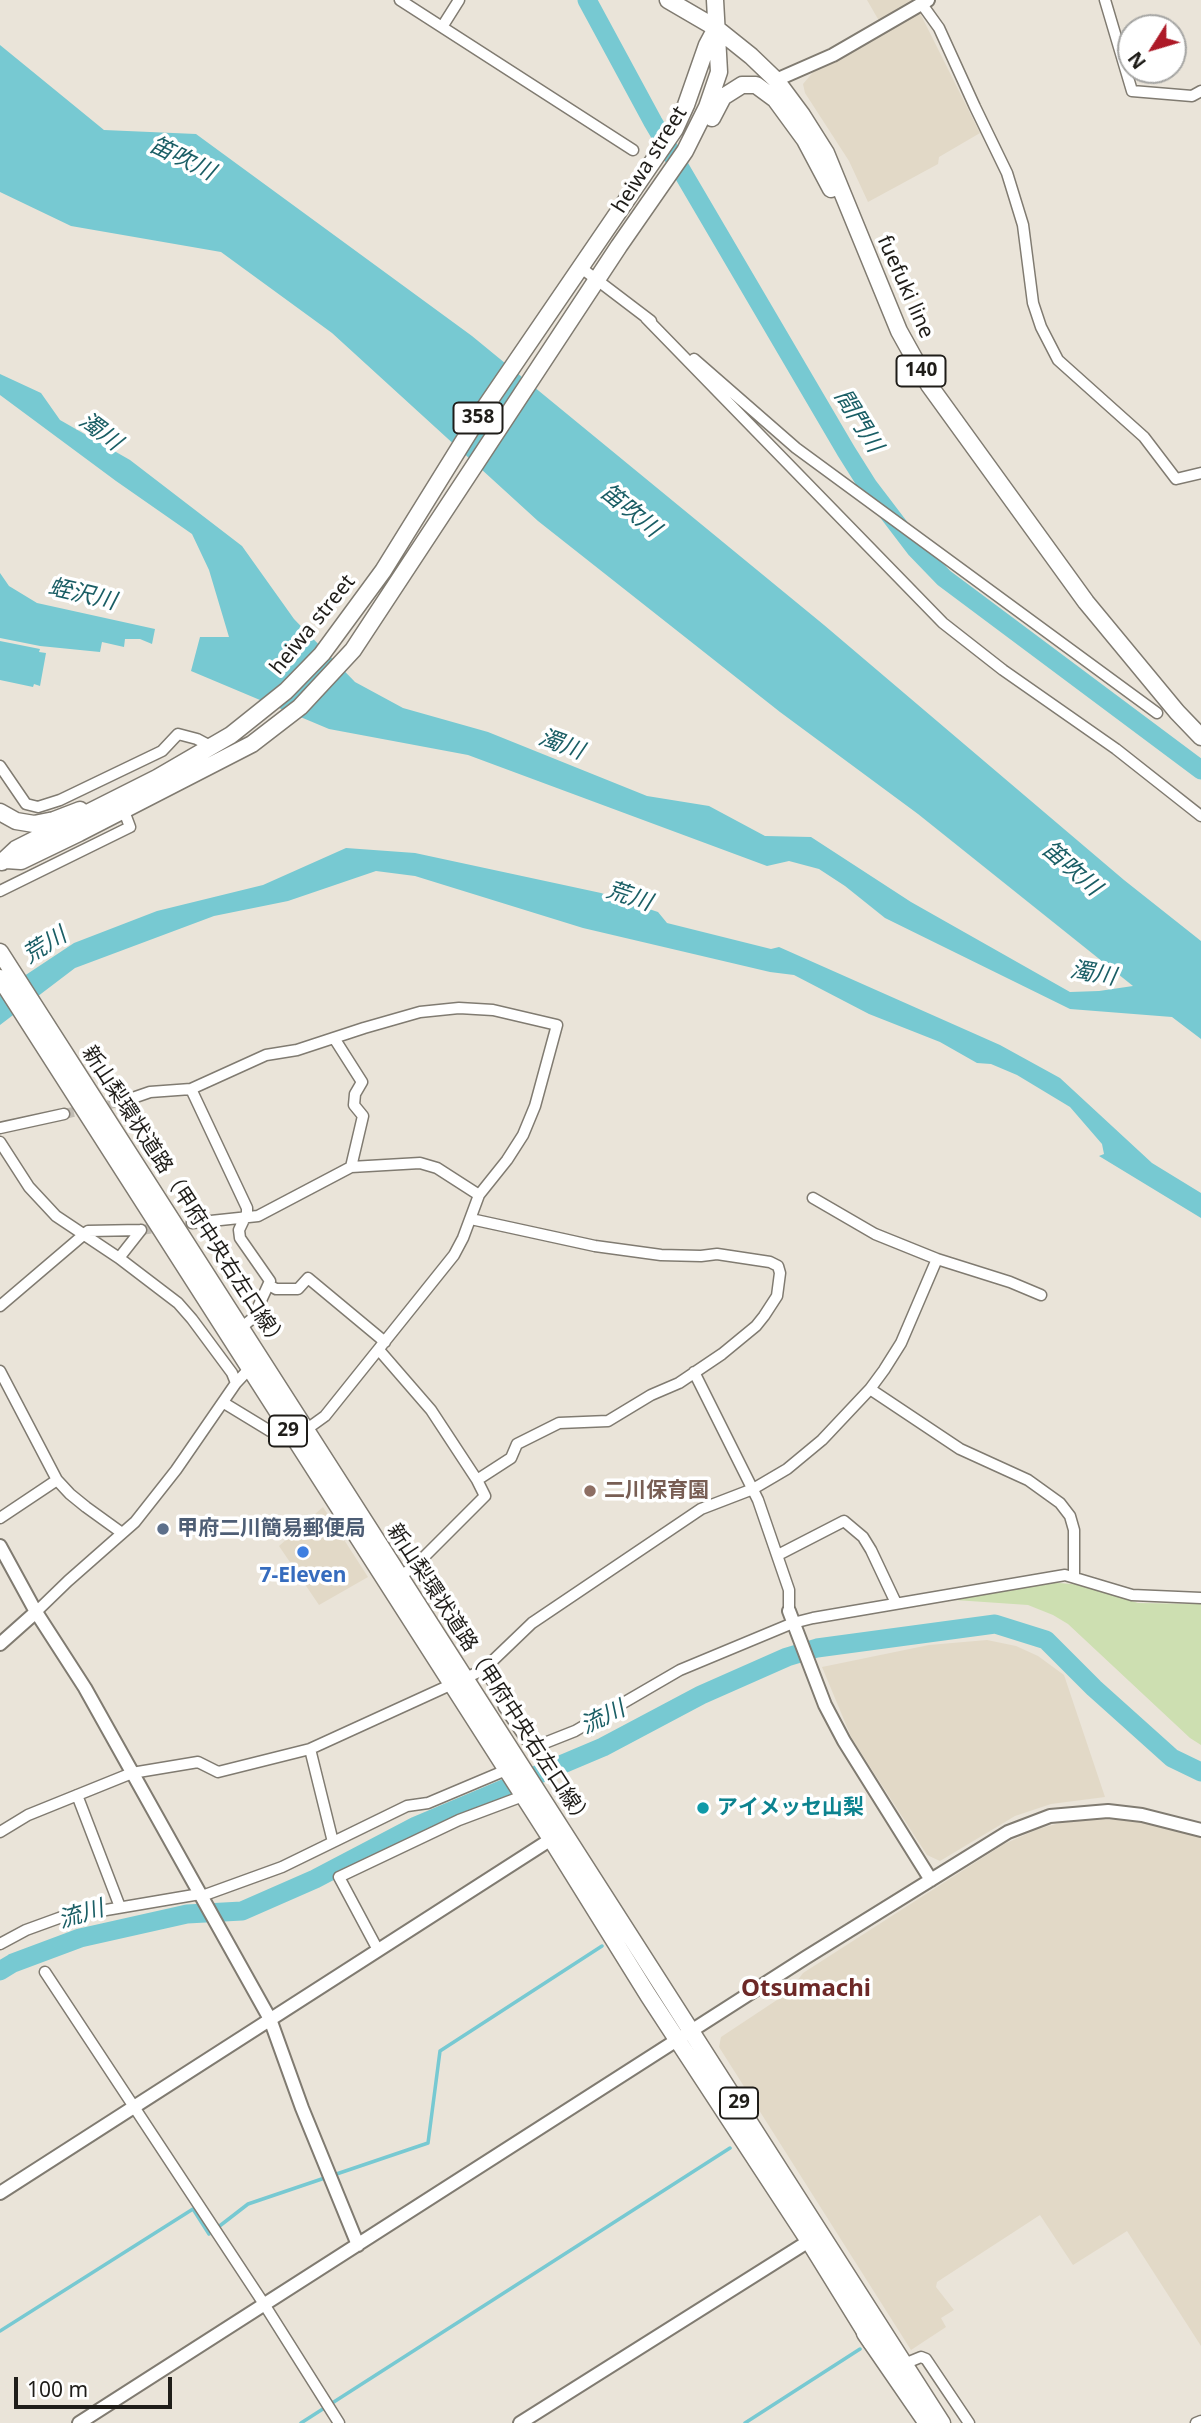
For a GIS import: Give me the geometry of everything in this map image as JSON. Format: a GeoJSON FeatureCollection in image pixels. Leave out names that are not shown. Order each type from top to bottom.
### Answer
{"type":"FeatureCollection","features":[{"type":"Feature","properties":{"kind":"highway"},"geometry":{"type":"LineString","coordinates":[[866,2333],[928,2423]]}},
{"type":"Feature","properties":{"kind":"main road","name":"fuefuki line"},"geometry":{"type":"LineString","coordinates":[[668,0],[716,28],[776,80],[802,115],[826,153],[899,331],[918,367],[949,415],[1086,602],[1201,737]]}},
{"type":"Feature","properties":{"kind":"main road","name":"358"},"geometry":{"type":"LineString","coordinates":[[715,0],[716,28]]}},
{"type":"Feature","properties":{"kind":"main road","name":"heiwa street"},"geometry":{"type":"LineString","coordinates":[[2,857],[157,778],[231,735],[268,708],[323,654],[385,566],[481,413],[675,130],[716,28]]}},
{"type":"Feature","properties":{"kind":"main road","name":"heiwa street"},"geometry":{"type":"LineString","coordinates":[[2,857],[21,860],[215,765],[260,738],[300,707],[332,675],[359,642],[403,577],[593,285],[688,145],[708,107],[719,72],[716,28]]}},
{"type":"Feature","properties":{"kind":"main road"},"geometry":{"type":"LineString","coordinates":[[688,145],[709,123],[723,97],[742,85],[756,85],[775,99],[805,140],[870,262]]}},
{"type":"Feature","properties":{"kind":"main road"},"geometry":{"type":"LineString","coordinates":[[0,812],[24,823],[43,823],[69,815],[157,778]]}},
{"type":"Feature","properties":{"kind":"main road","name":"新山梨環状道路（甲府中央右左口線）"},"geometry":{"type":"LineString","coordinates":[[0,952],[76,1084],[249,1369],[459,1682],[526,1790],[692,2031],[942,2423]]}},
{"type":"Feature","properties":{"kind":"main road","name":"新山梨環状道路（甲府中央右左口線）"},"geometry":{"type":"LineString","coordinates":[[1,980],[76,1084],[242,1327],[399,1576],[459,1682]]}},
{"type":"Feature","properties":{"kind":"main road","name":"新山梨環状道路（甲府中央右左口線）"},"geometry":{"type":"LineString","coordinates":[[558,1835],[678,2040],[809,2241],[921,2423]]}},
{"type":"Feature","properties":{"kind":"street"},"geometry":{"type":"LineString","coordinates":[[400,0],[634,149]]}},
{"type":"Feature","properties":{"kind":"street"},"geometry":{"type":"LineString","coordinates":[[442,27],[459,0]]}},
{"type":"Feature","properties":{"kind":"street"},"geometry":{"type":"LineString","coordinates":[[1105,0],[1132,90],[1192,96],[1201,91]]}},
{"type":"Feature","properties":{"kind":"street"},"geometry":{"type":"LineString","coordinates":[[776,80],[832,55],[925,2],[1007,173],[1023,225],[1033,303],[1041,327],[1058,359],[1144,437],[1176,479],[1201,472]]}},
{"type":"Feature","properties":{"kind":"street"},"geometry":{"type":"LineString","coordinates":[[576,272],[646,317],[796,448],[1157,713]]}},
{"type":"Feature","properties":{"kind":"street"},"geometry":{"type":"LineString","coordinates":[[646,317],[943,623],[1201,816]]}},
{"type":"Feature","properties":{"kind":"street"},"geometry":{"type":"LineString","coordinates":[[0,766],[26,804],[37,807],[60,800],[162,751],[178,734],[197,739],[212,747]]}},
{"type":"Feature","properties":{"kind":"street"},"geometry":{"type":"LineString","coordinates":[[0,891],[130,827],[124,811]]}},
{"type":"Feature","properties":{"kind":"street"},"geometry":{"type":"LineString","coordinates":[[124,1101],[150,1093],[191,1088],[266,1055],[297,1050],[420,1013],[459,1007],[493,1010],[558,1025],[535,1106],[523,1135],[480,1195],[454,1255],[325,1416],[307,1429],[270,1431],[224,1403]]}},
{"type":"Feature","properties":{"kind":"street"},"geometry":{"type":"LineString","coordinates":[[334,1038],[362,1082],[355,1094],[354,1105],[363,1116],[351,1167]]}},
{"type":"Feature","properties":{"kind":"street"},"geometry":{"type":"LineString","coordinates":[[191,1088],[247,1208],[239,1230],[240,1238],[269,1279],[270,1285],[253,1318],[242,1327]]}},
{"type":"Feature","properties":{"kind":"street"},"geometry":{"type":"LineString","coordinates":[[0,1128],[64,1114]]}},
{"type":"Feature","properties":{"kind":"street"},"geometry":{"type":"LineString","coordinates":[[0,1142],[29,1186],[56,1216],[119,1258],[178,1303],[232,1373],[236,1383]]}},
{"type":"Feature","properties":{"kind":"street"},"geometry":{"type":"LineString","coordinates":[[192,1223],[258,1216],[351,1167],[420,1163],[437,1168],[480,1195]]}},
{"type":"Feature","properties":{"kind":"street"},"geometry":{"type":"LineString","coordinates":[[813,1198],[875,1234],[1041,1295]]}},
{"type":"Feature","properties":{"kind":"street"},"geometry":{"type":"LineString","coordinates":[[471,1219],[594,1246],[661,1255],[717,1254],[769,1262],[778,1266],[780,1273],[777,1296],[764,1316],[722,1354],[679,1383],[651,1395],[608,1421],[559,1423],[517,1444],[511,1458],[477,1480]]}},
{"type":"Feature","properties":{"kind":"street"},"geometry":{"type":"LineString","coordinates":[[0,1306],[88,1231],[141,1230],[119,1258]]}},
{"type":"Feature","properties":{"kind":"street"},"geometry":{"type":"LineString","coordinates":[[0,1832],[28,1815],[132,1773],[198,1762],[218,1772],[310,1749],[483,1670],[532,1623],[701,1509],[753,1489],[806,1454],[870,1389],[901,1343],[937,1259]]}},
{"type":"Feature","properties":{"kind":"street"},"geometry":{"type":"LineString","coordinates":[[270,1285],[276,1289],[298,1289],[308,1278],[382,1346],[430,1410],[485,1496],[413,1568],[399,1576]]}},
{"type":"Feature","properties":{"kind":"street"},"geometry":{"type":"LineString","coordinates":[[0,1644],[135,1522],[176,1471],[236,1383],[249,1369]]}},
{"type":"Feature","properties":{"kind":"street"},"geometry":{"type":"LineString","coordinates":[[0,1371],[57,1480],[78,1501],[122,1533]]}},
{"type":"Feature","properties":{"kind":"street"},"geometry":{"type":"LineString","coordinates":[[694,1372],[753,1489],[789,1590],[794,1623],[825,1706],[931,1880]]}},
{"type":"Feature","properties":{"kind":"street"},"geometry":{"type":"LineString","coordinates":[[870,1389],[960,1449],[1028,1480],[1060,1503],[1070,1516],[1074,1530],[1074,1577]]}},
{"type":"Feature","properties":{"kind":"street"},"geometry":{"type":"LineString","coordinates":[[0,1518],[57,1480]]}},
{"type":"Feature","properties":{"kind":"street"},"geometry":{"type":"LineString","coordinates":[[778,1555],[844,1521],[863,1537],[896,1603]]}},
{"type":"Feature","properties":{"kind":"street"},"geometry":{"type":"LineString","coordinates":[[0,1546],[36,1612],[85,1688],[270,2019],[358,2245]]}},
{"type":"Feature","properties":{"kind":"street"},"geometry":{"type":"LineString","coordinates":[[483,1670],[497,1687],[503,1707],[532,1748],[575,1731],[680,1670],[794,1623],[1065,1574],[1132,1595],[1201,1598]]}},
{"type":"Feature","properties":{"kind":"street"},"geometry":{"type":"LineString","coordinates":[[310,1749],[333,1842]]}},
{"type":"Feature","properties":{"kind":"street"},"geometry":{"type":"LineString","coordinates":[[0,1944],[26,1930],[59,1918],[202,1896],[282,1867],[407,1806],[428,1803],[515,1769]]}},
{"type":"Feature","properties":{"kind":"street"},"geometry":{"type":"LineString","coordinates":[[378,1950],[339,1877],[526,1790]]}},
{"type":"Feature","properties":{"kind":"street"},"geometry":{"type":"LineString","coordinates":[[77,1795],[120,1907]]}},
{"type":"Feature","properties":{"kind":"street"},"geometry":{"type":"LineString","coordinates":[[79,2423],[1008,1832],[1050,1816],[1108,1811],[1142,1815],[1201,1830]]}},
{"type":"Feature","properties":{"kind":"street"},"geometry":{"type":"LineString","coordinates":[[0,2193],[558,1835]]}},
{"type":"Feature","properties":{"kind":"street"},"geometry":{"type":"LineString","coordinates":[[45,1972],[340,2423]]}},
{"type":"Feature","properties":{"kind":"street"},"geometry":{"type":"LineString","coordinates":[[520,2423],[809,2241]]}},
{"type":"Feature","properties":{"kind":"street"},"geometry":{"type":"LineString","coordinates":[[904,2364],[921,2357],[926,2358],[969,2423]]}},
{"type":"Feature","properties":{"kind":"shaded area"},"geometry":{"type":"Polygon","coordinates":[[[867,0],[929,0],[882,26],[867,0]]]}},
{"type":"Feature","properties":{"kind":"shaded area"},"geometry":{"type":"Polygon","coordinates":[[[918,9],[980,133],[939,157],[938,164],[868,202],[849,161],[805,93],[803,84],[814,71],[860,48],[918,9]]]}},
{"type":"Feature","properties":{"kind":"shaded area"},"geometry":{"type":"Polygon","coordinates":[[[323,1507],[368,1577],[319,1605],[279,1546],[323,1507]]]}},
{"type":"Feature","properties":{"kind":"shaded area"},"geometry":{"type":"Polygon","coordinates":[[[987,1640],[1016,1646],[1038,1656],[1064,1675],[1105,1797],[1051,1804],[1015,1816],[940,1861],[927,1855],[852,1739],[822,1667],[929,1645],[987,1640]]]}},
{"type":"Feature","properties":{"kind":"shaded area"},"geometry":{"type":"Polygon","coordinates":[[[1078,1818],[1139,1821],[1201,1836],[1201,2346],[1127,2231],[1073,2265],[1040,2215],[937,2282],[936,2287],[954,2310],[941,2318],[946,2327],[911,2350],[719,2047],[721,2037],[789,1992],[803,1973],[1004,1844],[1038,1829],[1078,1818]]]}},
{"type":"Feature","properties":{"kind":"green space"},"geometry":{"type":"Polygon","coordinates":[[[1047,1582],[1083,1585],[1138,1603],[1201,1604],[1201,1745],[1190,1738],[1068,1624],[1053,1615],[1028,1605],[955,1600],[1047,1582]]]}},
{"type":"Feature","properties":{"kind":"water","name":"笛吹川"},"geometry":{"type":"Polygon","coordinates":[[[0,45],[104,130],[196,134],[472,336],[824,625],[1124,880],[1201,941],[1201,1039],[1172,1017],[1070,1009],[885,918],[819,869],[789,861],[767,866],[468,755],[329,729],[191,671],[200,637],[229,637],[209,570],[192,534],[0,395],[0,374],[41,393],[60,420],[130,460],[242,546],[294,619],[355,682],[403,708],[488,732],[647,796],[709,806],[765,836],[811,837],[911,902],[1070,992],[1133,986],[918,814],[780,712],[538,521],[332,333],[221,252],[71,226],[0,192],[0,45]]]}},
{"type":"Feature","properties":{"kind":"water"},"geometry":{"type":"Polygon","coordinates":[[[0,573],[9,586],[37,603],[155,629],[152,644],[140,639],[125,639],[124,647],[102,642],[100,652],[40,646],[0,638],[0,573]]]}},
{"type":"Feature","properties":{"kind":"water"},"geometry":{"type":"Polygon","coordinates":[[[0,641],[40,649],[39,652],[46,653],[40,686],[0,680],[0,641]]]}},
{"type":"Feature","properties":{"kind":"water"},"geometry":{"type":"Polygon","coordinates":[[[346,848],[415,853],[601,893],[658,912],[667,923],[771,949],[779,947],[1000,1045],[1060,1078],[1152,1163],[1201,1193],[1201,1218],[1099,1156],[1104,1154],[1102,1144],[1070,1107],[1017,1075],[991,1064],[977,1063],[940,1042],[869,1014],[794,975],[770,972],[583,928],[415,876],[376,871],[288,901],[214,916],[75,968],[0,1025],[0,992],[74,943],[157,911],[263,885],[346,848]]]}},
{"type":"Feature","properties":{"kind":"waterway","name":"間門川"},"geometry":{"type":"LineString","coordinates":[[587,0],[653,122],[846,451],[868,486],[916,549],[944,578],[1201,770]]}},
{"type":"Feature","properties":{"kind":"waterway","name":"流川"},"geometry":{"type":"LineString","coordinates":[[0,1971],[13,1963],[80,1938],[187,1914],[242,1911],[315,1879],[416,1826],[603,1747],[701,1695],[787,1657],[817,1648],[995,1624],[1046,1640],[1094,1688],[1172,1758],[1201,1772]]}},
{"type":"Feature","properties":{"kind":"waterway"},"geometry":{"type":"LineString","coordinates":[[217,2228],[248,2204],[428,2143],[440,2051],[602,1946]]}},
{"type":"Feature","properties":{"kind":"waterway"},"geometry":{"type":"LineString","coordinates":[[301,2423],[730,2148]]}},
{"type":"Feature","properties":{"kind":"waterway"},"geometry":{"type":"LineString","coordinates":[[0,2331],[193,2209],[209,2234]]}},
{"type":"Feature","properties":{"kind":"waterway"},"geometry":{"type":"LineString","coordinates":[[745,2423],[860,2349]]}},
{"type":"Feature","properties":{"kind":"tunnel"},"geometry":{"type":"LineString","coordinates":[[64,1114],[124,1101]]}},
{"type":"Feature","properties":{"kind":"tunnel"},"geometry":{"type":"LineString","coordinates":[[141,1230],[192,1223]]}},
{"type":"Feature","properties":{"kind":"place","name":"二川保育園"},"geometry":{"type":"Point","coordinates":[590,1491]}},
{"type":"Feature","properties":{"kind":"place","name":"甲府二川簡易郵便局"},"geometry":{"type":"Point","coordinates":[163,1529]}},
{"type":"Feature","properties":{"kind":"place","name":"7-Eleven"},"geometry":{"type":"Point","coordinates":[303,1552]}},
{"type":"Feature","properties":{"kind":"place","name":"アイメッセ山梨"},"geometry":{"type":"Point","coordinates":[703,1808]}},
{"type":"Feature","properties":{"kind":"district","name":"Otsumachi"},"geometry":{"type":"Point","coordinates":[806,1989]}},
{"type":"Feature","properties":{"kind":"water label","name":"濁川"},"geometry":{"type":"Point","coordinates":[100,432]}},
{"type":"Feature","properties":{"kind":"water label","name":"蛭沢川"},"geometry":{"type":"Point","coordinates":[82,595]}},
{"type":"Feature","properties":{"kind":"water label","name":"濁川"},"geometry":{"type":"Point","coordinates":[561,745]}},
{"type":"Feature","properties":{"kind":"water label","name":"荒川"},"geometry":{"type":"Point","coordinates":[629,897]}},
{"type":"Feature","properties":{"kind":"water label","name":"荒川"},"geometry":{"type":"Point","coordinates":[45,946]}},
{"type":"Feature","properties":{"kind":"water label","name":"濁川"},"geometry":{"type":"Point","coordinates":[1093,974]}}]}
